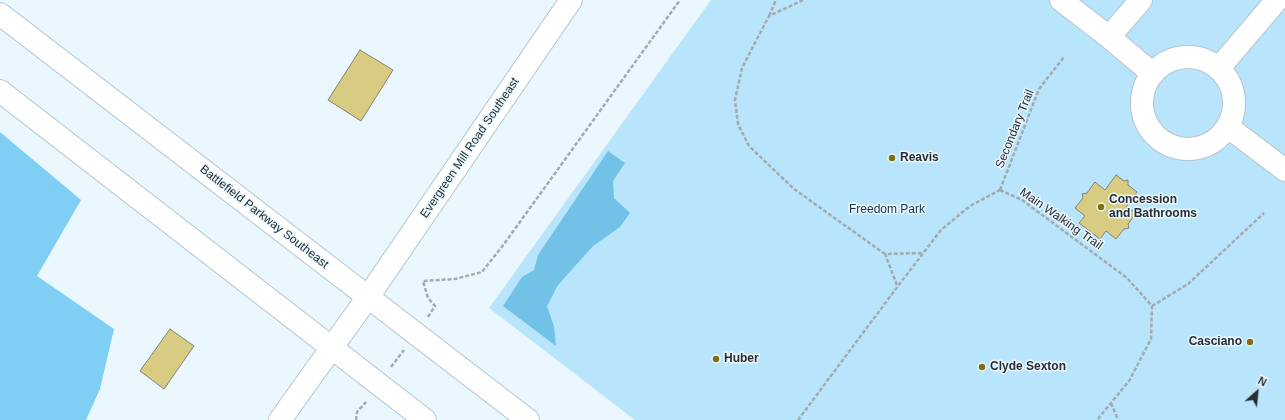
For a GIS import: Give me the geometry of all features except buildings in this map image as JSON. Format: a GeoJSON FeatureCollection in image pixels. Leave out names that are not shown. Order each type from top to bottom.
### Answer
{"type":"FeatureCollection","features":[{"type":"Feature","properties":{"kind":"main road","name":"Evergreen Mill Road Southeast"},"geometry":{"type":"LineString","coordinates":[[280,420],[368,297],[572,0]]}},
{"type":"Feature","properties":{"kind":"main road"},"geometry":{"type":"LineString","coordinates":[[1060,0],[1109,37],[1153,74]]}},
{"type":"Feature","properties":{"kind":"main road"},"geometry":{"type":"LineString","coordinates":[[1109,37],[1141,0]]}},
{"type":"Feature","properties":{"kind":"main road"},"geometry":{"type":"LineString","coordinates":[[1219,68],[1279,3]]}},
{"type":"Feature","properties":{"kind":"main road","name":"Battlefield Parkway Southeast"},"geometry":{"type":"LineString","coordinates":[[0,14],[528,420]]}},
{"type":"Feature","properties":{"kind":"main road"},"geometry":{"type":"LineString","coordinates":[[1196,57],[1211,62],[1219,68],[1229,80],[1233,89],[1235,105],[1228,127],[1214,142],[1191,150],[1169,145],[1156,136],[1145,119],[1142,104],[1146,84],[1157,68],[1176,58],[1196,57]]}},
{"type":"Feature","properties":{"kind":"main road"},"geometry":{"type":"LineString","coordinates":[[0,91],[425,420]]}},
{"type":"Feature","properties":{"kind":"main road"},"geometry":{"type":"LineString","coordinates":[[1228,127],[1285,170]]}},
{"type":"Feature","properties":{"kind":"path"},"geometry":{"type":"LineString","coordinates":[[356,420],[357,412],[435,306],[428,298],[423,281],[455,279],[482,272],[504,244],[680,0]]}},
{"type":"Feature","properties":{"kind":"path"},"geometry":{"type":"LineString","coordinates":[[776,0],[742,68],[735,100],[738,124],[750,146],[794,189],[885,254],[898,286]]}},
{"type":"Feature","properties":{"kind":"path"},"geometry":{"type":"LineString","coordinates":[[769,16],[802,0]]}},
{"type":"Feature","properties":{"kind":"path","name":"Secondary Trail"},"geometry":{"type":"LineString","coordinates":[[1000,190],[1039,89],[1064,57]]}},
{"type":"Feature","properties":{"kind":"path"},"geometry":{"type":"LineString","coordinates":[[798,420],[941,230],[970,206],[1000,190]]}},
{"type":"Feature","properties":{"kind":"path","name":"Main Walking Trail"},"geometry":{"type":"LineString","coordinates":[[1000,190],[1022,200],[1127,278],[1152,306]]}},
{"type":"Feature","properties":{"kind":"path"},"geometry":{"type":"LineString","coordinates":[[1097,420],[1129,381],[1151,339],[1152,306],[1188,284],[1264,213]]}},
{"type":"Feature","properties":{"kind":"path"},"geometry":{"type":"LineString","coordinates":[[885,254],[923,252]]}},
{"type":"Feature","properties":{"kind":"path"},"geometry":{"type":"LineString","coordinates":[[1111,402],[1118,420]]}},
{"type":"Feature","properties":{"kind":"green space","name":"Freedom Park"},"geometry":{"type":"Polygon","coordinates":[[[711,0],[1275,0],[1285,8],[1285,420],[635,420],[489,308],[711,0]]]}},
{"type":"Feature","properties":{"kind":"shaded area"},"geometry":{"type":"Polygon","coordinates":[[[0,132],[81,200],[37,276],[114,329],[100,389],[86,420],[0,420],[0,132]]]}},
{"type":"Feature","properties":{"kind":"shaded area"},"geometry":{"type":"Polygon","coordinates":[[[608,151],[625,163],[613,181],[614,198],[630,213],[620,227],[593,246],[558,285],[547,306],[554,326],[556,346],[503,306],[522,277],[534,270],[538,255],[608,151]]]}},
{"type":"Feature","properties":{"kind":"place","name":"Reavis"},"geometry":{"type":"Point","coordinates":[892,158]}},
{"type":"Feature","properties":{"kind":"place","name":"Concession and Bathrooms"},"geometry":{"type":"Point","coordinates":[1101,207]}},
{"type":"Feature","properties":{"kind":"place","name":"Casciano"},"geometry":{"type":"Point","coordinates":[1250,342]}},
{"type":"Feature","properties":{"kind":"place","name":"Huber"},"geometry":{"type":"Point","coordinates":[716,359]}},
{"type":"Feature","properties":{"kind":"place","name":"Clyde Sexton"},"geometry":{"type":"Point","coordinates":[982,367]}}]}
